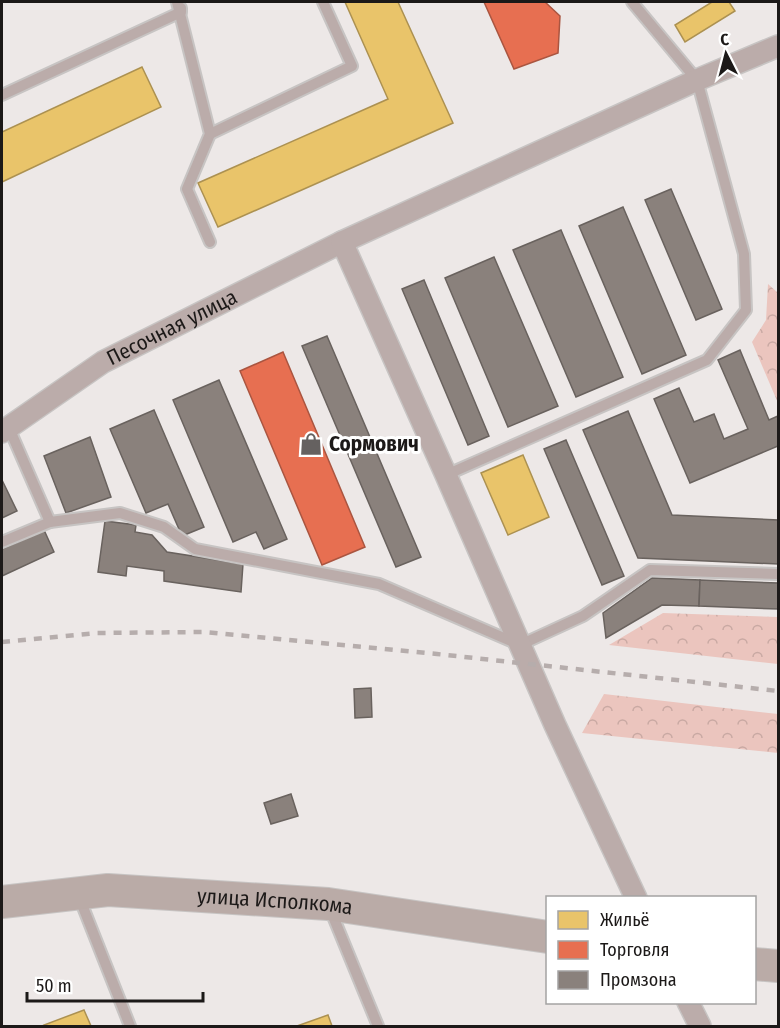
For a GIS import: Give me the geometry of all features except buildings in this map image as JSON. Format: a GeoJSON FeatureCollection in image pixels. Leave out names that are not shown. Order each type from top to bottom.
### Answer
{"type":"FeatureCollection","features":[{"type":"Feature","properties":{"kind":"street","name":"Песочная улица"},"geometry":{"type":"LineString","coordinates":[[5,430],[103,362],[342,242],[697,80],[778,46]]}},
{"type":"Feature","properties":{"kind":"street"},"geometry":{"type":"LineString","coordinates":[[342,242],[555,725],[636,896]]}},
{"type":"Feature","properties":{"kind":"street","name":"улица Исполкома"},"geometry":{"type":"LineString","coordinates":[[2,902],[108,890],[328,904],[546,937]]}},
{"type":"Feature","properties":{"kind":"street"},"geometry":{"type":"LineString","coordinates":[[756,964],[778,966]]}},
{"type":"Feature","properties":{"kind":"street"},"geometry":{"type":"LineString","coordinates":[[689,1004],[700,1026]]}},
{"type":"Feature","properties":{"kind":"lane"},"geometry":{"type":"LineString","coordinates":[[210,134],[352,66],[323,2]]}},
{"type":"Feature","properties":{"kind":"lane"},"geometry":{"type":"LineString","coordinates":[[446,475],[707,360],[746,310],[744,254],[697,80],[632,2]]}},
{"type":"Feature","properties":{"kind":"lane"},"geometry":{"type":"LineString","coordinates":[[2,95],[180,5],[210,134],[188,189],[210,242]]}},
{"type":"Feature","properties":{"kind":"lane"},"geometry":{"type":"LineString","coordinates":[[5,430],[50,522]]}},
{"type":"Feature","properties":{"kind":"lane"},"geometry":{"type":"LineString","coordinates":[[2,542],[50,522],[120,513],[164,527],[195,549],[380,584],[520,645],[583,616],[650,570],[778,574]]}},
{"type":"Feature","properties":{"kind":"lane"},"geometry":{"type":"LineString","coordinates":[[78,894],[130,1026]]}},
{"type":"Feature","properties":{"kind":"lane"},"geometry":{"type":"LineString","coordinates":[[328,904],[378,1026]]}},
{"type":"Feature","properties":{"kind":"green space"},"geometry":{"type":"Polygon","coordinates":[[[768,284],[778,293],[778,403],[752,342],[766,320],[768,284]]]}},
{"type":"Feature","properties":{"kind":"green space"},"geometry":{"type":"Polygon","coordinates":[[[663,613],[778,617],[778,664],[609,645],[663,613]]]}},
{"type":"Feature","properties":{"kind":"green space"},"geometry":{"type":"Polygon","coordinates":[[[604,694],[778,714],[778,753],[582,733],[604,694]]]}},
{"type":"Feature","properties":{"kind":"railway"},"geometry":{"type":"LineString","coordinates":[[2,642],[97,633],[205,632],[437,654],[778,691]]}},
{"type":"Feature","properties":{"kind":"place","name":"Сормович"},"geometry":{"type":"Point","coordinates":[311,444]}}]}
